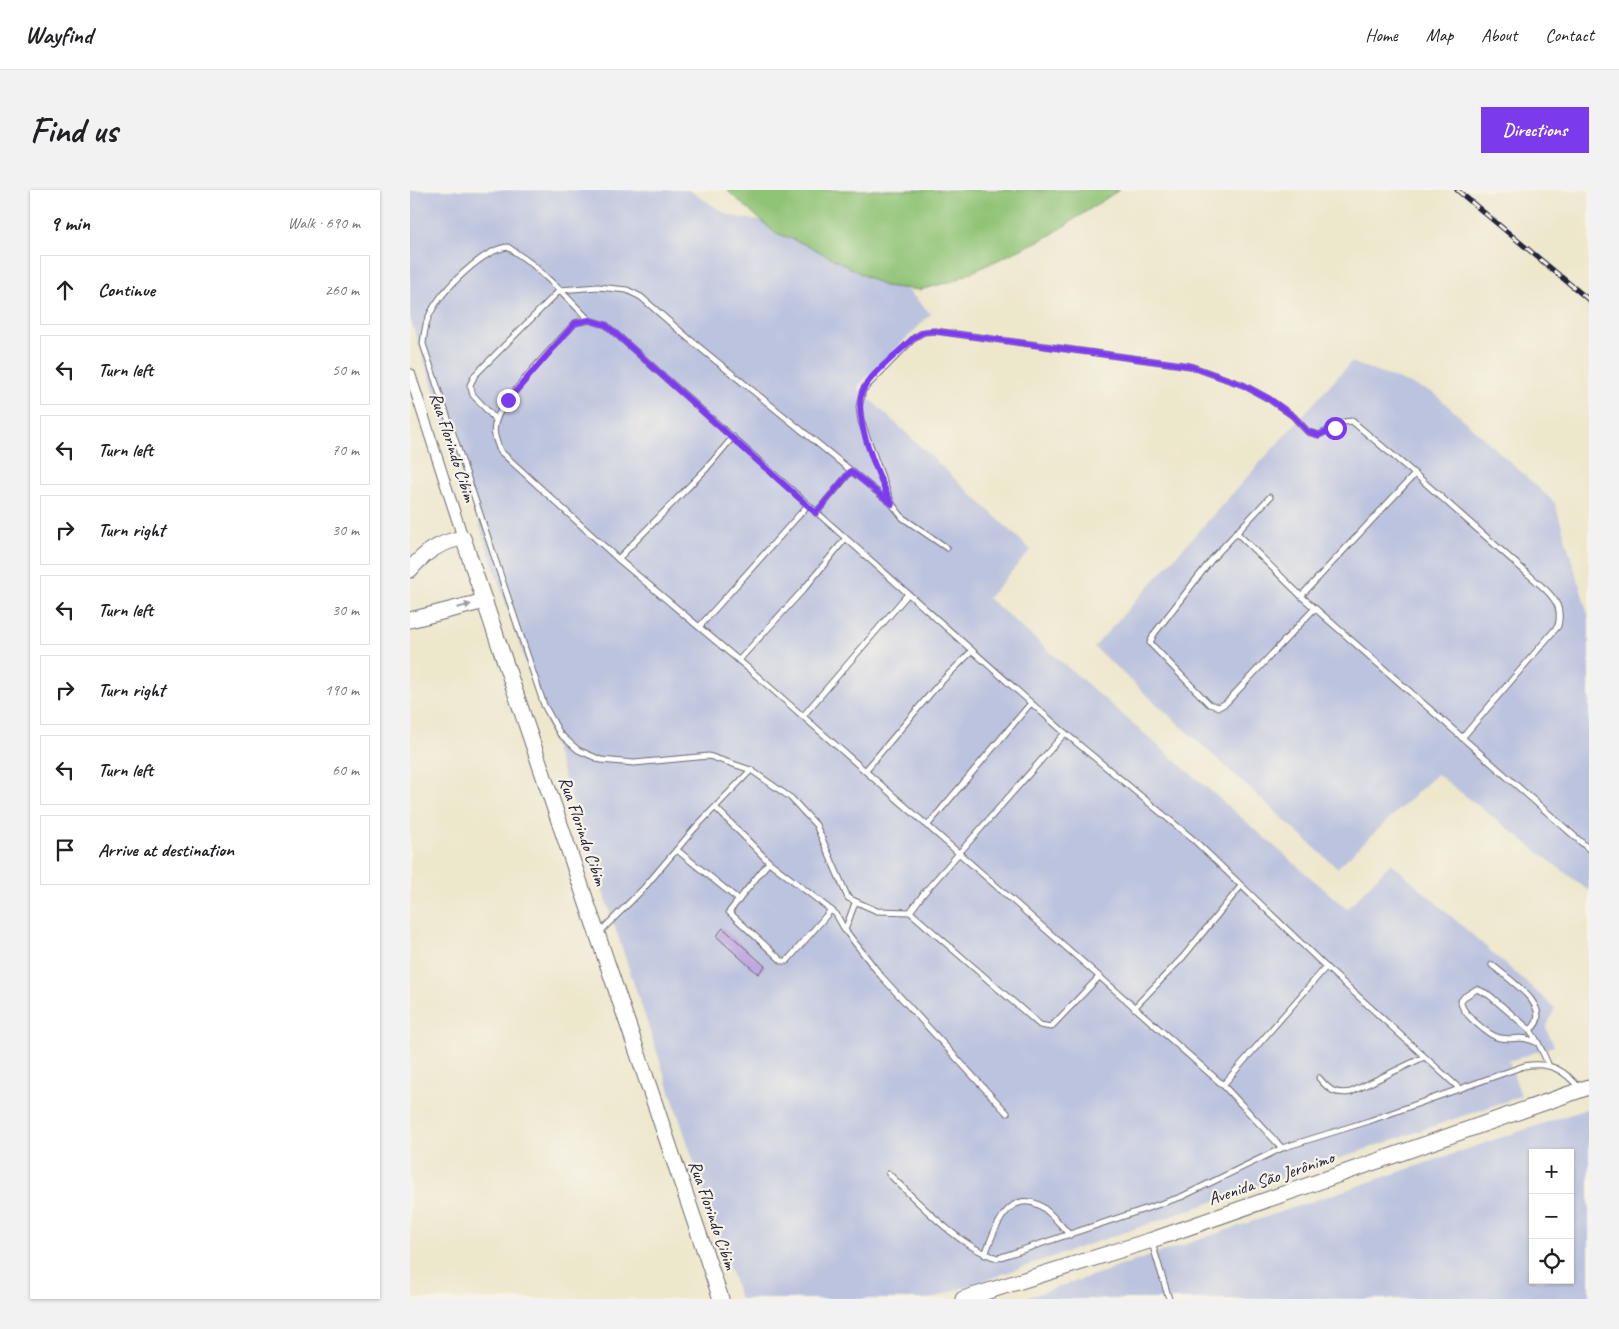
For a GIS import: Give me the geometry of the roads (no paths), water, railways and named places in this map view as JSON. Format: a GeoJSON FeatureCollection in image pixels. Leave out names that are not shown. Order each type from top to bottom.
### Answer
{"type":"FeatureCollection","features":[{"type":"Feature","properties":{"kind":"street","name":"Rua Florindo Cibim"},"geometry":{"type":"LineString","coordinates":[[410,374],[463,538],[722,1299]]}},
{"type":"Feature","properties":{"kind":"street"},"geometry":{"type":"LineString","coordinates":[[410,570],[415,557],[450,540],[463,538]]}},
{"type":"Feature","properties":{"kind":"street"},"geometry":{"type":"LineString","coordinates":[[410,620],[485,601]]}},
{"type":"Feature","properties":{"kind":"street"},"geometry":{"type":"LineString","coordinates":[[410,611],[428,616]]}},
{"type":"Feature","properties":{"kind":"street","name":"Avenida São Jerônimo"},"geometry":{"type":"LineString","coordinates":[[963,1299],[1152,1240],[1585,1088]]}},
{"type":"Feature","properties":{"kind":"lane"},"geometry":{"type":"LineString","coordinates":[[589,320],[532,264],[508,247],[498,248],[484,256],[442,294],[429,315],[422,344],[544,705],[560,734],[578,750],[600,760],[634,763],[709,756],[751,770],[791,798],[816,825],[848,898],[855,903],[877,911],[910,912],[1040,1025],[1051,1027],[1099,977]]}},
{"type":"Feature","properties":{"kind":"lane"},"geometry":{"type":"LineString","coordinates":[[496,420],[473,395],[470,385],[476,374],[560,290],[598,287],[626,290],[641,297],[688,338],[892,504],[903,518],[947,548]]}},
{"type":"Feature","properties":{"kind":"lane"},"geometry":{"type":"LineString","coordinates":[[1282,1148],[1223,1085],[739,660],[618,558],[500,451],[494,436],[496,420],[508,400],[575,323],[589,320],[606,325],[1065,733],[1195,842],[1326,967],[1460,1089]]}},
{"type":"Feature","properties":{"kind":"lane"},"geometry":{"type":"LineString","coordinates":[[892,504],[860,421],[860,395],[866,384],[915,337],[924,332],[934,331],[1190,366],[1243,385],[1269,399],[1293,416],[1308,432],[1313,434],[1319,435],[1344,422],[1352,421],[1545,589],[1559,606],[1561,616],[1558,626],[1462,738]]}},
{"type":"Feature","properties":{"kind":"lane"},"geometry":{"type":"LineString","coordinates":[[618,558],[706,469],[733,437]]}},
{"type":"Feature","properties":{"kind":"lane"},"geometry":{"type":"LineString","coordinates":[[816,513],[851,471]]}},
{"type":"Feature","properties":{"kind":"lane"},"geometry":{"type":"LineString","coordinates":[[1301,596],[1415,474]]}},
{"type":"Feature","properties":{"kind":"lane"},"geometry":{"type":"LineString","coordinates":[[1270,496],[1192,583],[1150,640],[1152,647],[1210,704],[1219,707],[1226,703],[1315,608]]}},
{"type":"Feature","properties":{"kind":"lane"},"geometry":{"type":"LineString","coordinates":[[699,626],[808,505]]}},
{"type":"Feature","properties":{"kind":"lane"},"geometry":{"type":"LineString","coordinates":[[1236,532],[1301,596],[1589,849]]}},
{"type":"Feature","properties":{"kind":"lane"},"geometry":{"type":"LineString","coordinates":[[739,660],[804,589],[845,539]]}},
{"type":"Feature","properties":{"kind":"lane"},"geometry":{"type":"LineString","coordinates":[[802,716],[908,594]]}},
{"type":"Feature","properties":{"kind":"lane"},"geometry":{"type":"LineString","coordinates":[[865,771],[937,686],[972,651]]}},
{"type":"Feature","properties":{"kind":"lane"},"geometry":{"type":"LineString","coordinates":[[927,826],[1032,703]]}},
{"type":"Feature","properties":{"kind":"lane"},"geometry":{"type":"LineString","coordinates":[[910,912],[924,893],[1065,733]]}},
{"type":"Feature","properties":{"kind":"lane"},"geometry":{"type":"LineString","coordinates":[[598,934],[643,889],[751,770]]}},
{"type":"Feature","properties":{"kind":"lane"},"geometry":{"type":"LineString","coordinates":[[716,808],[769,862],[836,914],[845,930],[881,976],[1007,1113]]}},
{"type":"Feature","properties":{"kind":"lane"},"geometry":{"type":"LineString","coordinates":[[677,850],[739,900]]}},
{"type":"Feature","properties":{"kind":"lane"},"geometry":{"type":"LineString","coordinates":[[769,862],[730,910],[730,915],[782,961],[785,962],[831,910]]}},
{"type":"Feature","properties":{"kind":"lane"},"geometry":{"type":"LineString","coordinates":[[1134,1008],[1183,957],[1241,886]]}},
{"type":"Feature","properties":{"kind":"lane"},"geometry":{"type":"LineString","coordinates":[[845,930],[855,903]]}},
{"type":"Feature","properties":{"kind":"lane"},"geometry":{"type":"LineString","coordinates":[[1492,965],[1535,1003],[1538,1016],[1534,1027],[1530,1030]]}},
{"type":"Feature","properties":{"kind":"lane"},"geometry":{"type":"LineString","coordinates":[[1223,1085],[1326,967]]}},
{"type":"Feature","properties":{"kind":"lane"},"geometry":{"type":"LineString","coordinates":[[1538,1043],[1522,1037],[1497,1037],[1465,1014],[1461,1001],[1464,997],[1479,989],[1530,1030],[1538,1043],[1548,1064]]}},
{"type":"Feature","properties":{"kind":"lane"},"geometry":{"type":"LineString","coordinates":[[1319,1078],[1333,1092],[1343,1094],[1360,1089],[1424,1057]]}},
{"type":"Feature","properties":{"kind":"lane"},"geometry":{"type":"LineString","coordinates":[[889,1174],[938,1221],[985,1255],[998,1258],[1181,1197],[1282,1148],[1369,1121],[1524,1066],[1548,1064],[1570,1076],[1585,1088]]}},
{"type":"Feature","properties":{"kind":"lane"},"geometry":{"type":"LineString","coordinates":[[985,1255],[994,1228],[1004,1214],[1009,1208],[1025,1201],[1040,1206],[1070,1235]]}},
{"type":"Feature","properties":{"kind":"lane"},"geometry":{"type":"LineString","coordinates":[[1152,1240],[1169,1299]]}},
{"type":"Feature","properties":{"kind":"railway"},"geometry":{"type":"LineString","coordinates":[[1457,190],[1589,300]]}}]}
